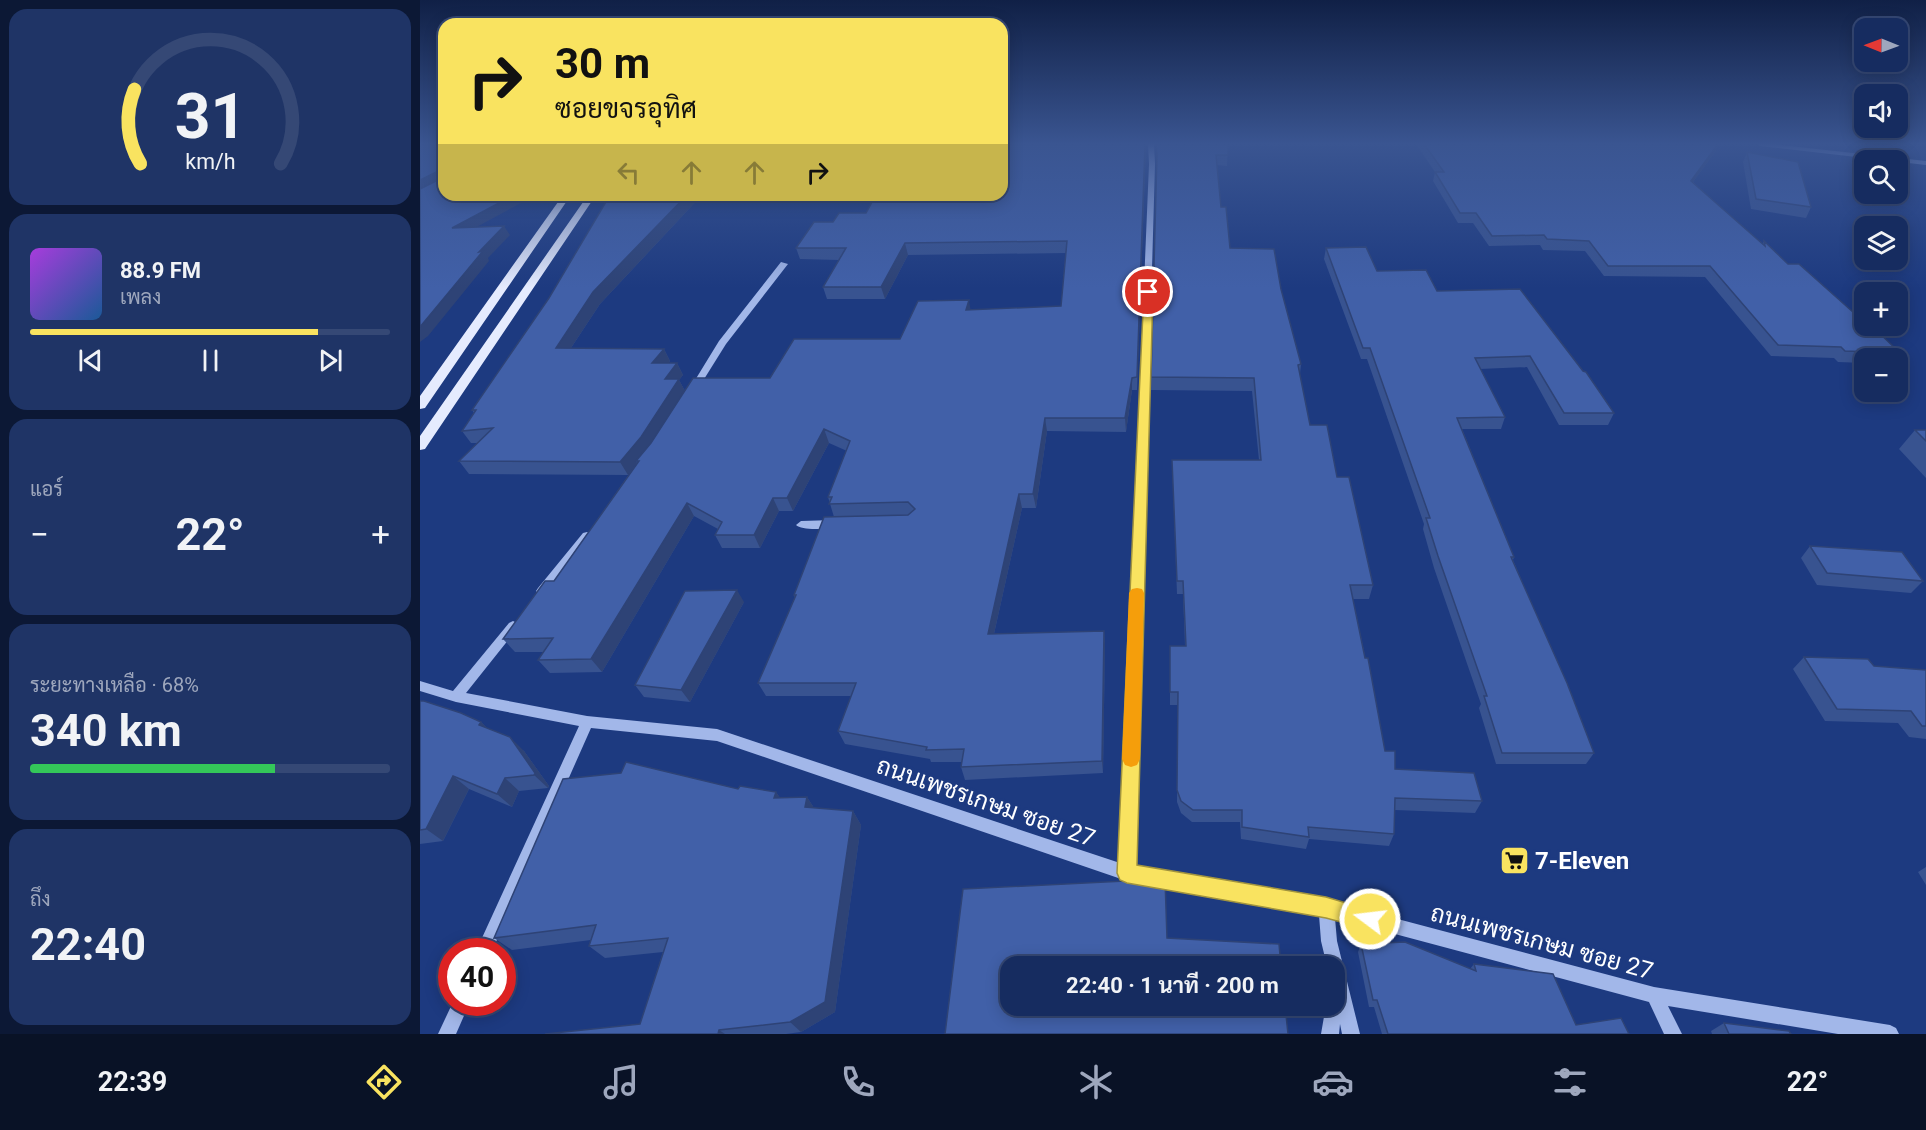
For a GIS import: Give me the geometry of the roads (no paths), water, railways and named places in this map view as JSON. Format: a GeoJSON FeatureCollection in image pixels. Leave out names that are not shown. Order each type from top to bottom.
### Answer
{"type":"FeatureCollection","features":[{"type":"Feature","properties":{"kind":"main road"},"geometry":{"type":"LineString","coordinates":[[420,405],[563,201]]}},
{"type":"Feature","properties":{"kind":"main road"},"geometry":{"type":"LineString","coordinates":[[420,446],[588,201]]}},
{"type":"Feature","properties":{"kind":"street"},"geometry":{"type":"LineString","coordinates":[[1127,873],[1151,192]]}},
{"type":"Feature","properties":{"kind":"street"},"geometry":{"type":"LineString","coordinates":[[685,403],[722,343],[784,264]]}},
{"type":"Feature","properties":{"kind":"street"},"geometry":{"type":"LineString","coordinates":[[801,525],[845,524]]}},
{"type":"Feature","properties":{"kind":"street"},"geometry":{"type":"LineString","coordinates":[[537,597],[595,525]]}},
{"type":"Feature","properties":{"kind":"street"},"geometry":{"type":"LineString","coordinates":[[456,697],[522,616]]}},
{"type":"Feature","properties":{"kind":"street","name":"ถนนเพชรเกษม ซอย 27"},"geometry":{"type":"LineString","coordinates":[[420,686],[456,697],[587,722],[717,735],[1127,873],[1326,908],[1654,995],[1890,1034]]}},
{"type":"Feature","properties":{"kind":"street"},"geometry":{"type":"LineString","coordinates":[[490,938],[587,722]]}},
{"type":"Feature","properties":{"kind":"street"},"geometry":{"type":"LineString","coordinates":[[1326,908],[1332,956]]}},
{"type":"Feature","properties":{"kind":"street"},"geometry":{"type":"LineString","coordinates":[[1329,941],[1351,1034]]}},
{"type":"Feature","properties":{"kind":"street"},"geometry":{"type":"LineString","coordinates":[[1654,995],[1673,1034]]}},
{"type":"Feature","properties":{"kind":"street"},"geometry":{"type":"LineString","coordinates":[[447,1034],[455,1016]]}},
{"type":"Feature","properties":{"kind":"street"},"geometry":{"type":"LineString","coordinates":[[1330,1034],[1332,1016]]}},
{"type":"Feature","properties":{"kind":"place","name":"7-Eleven"},"geometry":{"type":"Point","coordinates":[1514,861]}}]}
